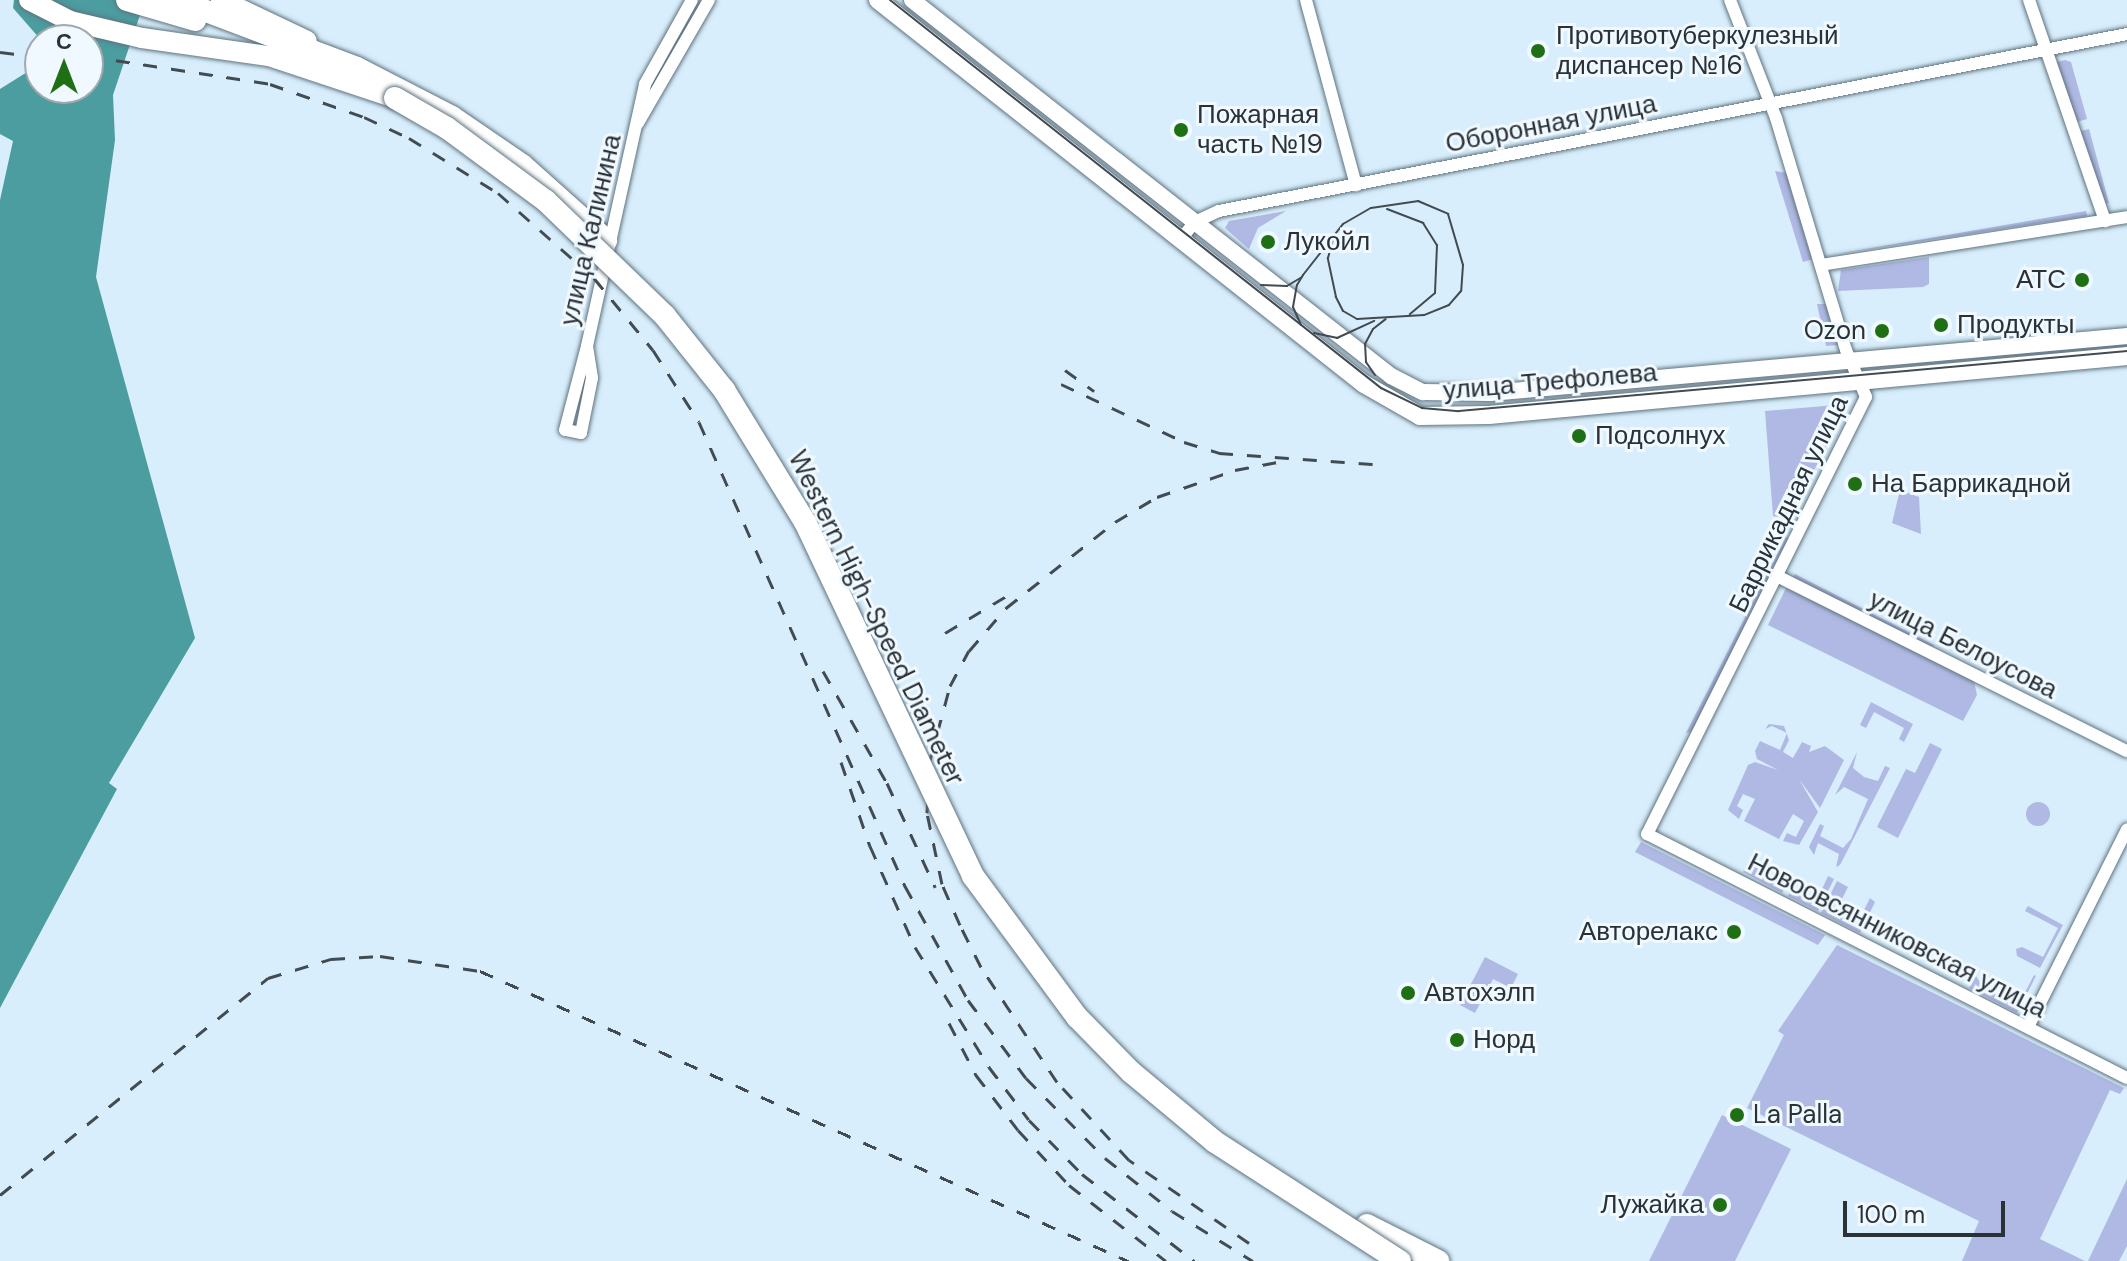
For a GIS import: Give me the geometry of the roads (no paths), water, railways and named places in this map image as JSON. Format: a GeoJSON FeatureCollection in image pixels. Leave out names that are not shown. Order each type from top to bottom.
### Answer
{"type":"FeatureCollection","features":[{"type":"Feature","properties":{"kind":"highway","name":"Western High-Speed Diameter"},"geometry":{"type":"LineString","coordinates":[[127,0],[253,40],[395,98],[447,128],[556,210],[665,316],[724,390],[805,522],[947,830],[994,909],[1050,985],[1131,1072],[1215,1142],[1400,1261]]}},
{"type":"Feature","properties":{"kind":"highway","name":"Western High-Speed Diameter"},"geometry":{"type":"LineString","coordinates":[[177,0],[357,68],[452,117],[555,192],[641,273],[724,373],[815,518],[983,870],[1034,945],[1136,1059],[1222,1131],[1342,1210],[1438,1261]]}},
{"type":"Feature","properties":{"kind":"main road"},"geometry":{"type":"LineString","coordinates":[[29,0],[70,21],[142,38],[269,56],[395,98]]}},
{"type":"Feature","properties":{"kind":"main road"},"geometry":{"type":"LineString","coordinates":[[221,0],[357,68]]}},
{"type":"Feature","properties":{"kind":"main road","name":"улица Трефолева"},"geometry":{"type":"LineString","coordinates":[[878,0],[1364,384],[1420,416],[1478,416],[2127,356]]}},
{"type":"Feature","properties":{"kind":"street","name":"улица Калинина"},"geometry":{"type":"LineString","coordinates":[[587,346],[592,378],[581,433],[565,430],[587,346],[645,84],[692,0]]}},
{"type":"Feature","properties":{"kind":"street","name":"улица Калинина"},"geometry":{"type":"LineString","coordinates":[[638,123],[709,0]]}},
{"type":"Feature","properties":{"kind":"street","name":"улица Трефолева"},"geometry":{"type":"LineString","coordinates":[[912,0],[1391,376],[1437,396],[2127,336]]}},
{"type":"Feature","properties":{"kind":"street"},"geometry":{"type":"LineString","coordinates":[[1306,0],[1356,185]]}},
{"type":"Feature","properties":{"kind":"street","name":"Баррикадная улица"},"geometry":{"type":"LineString","coordinates":[[1647,834],[1862,411],[1867,390],[1852,360],[1768,104],[1730,0]]}},
{"type":"Feature","properties":{"kind":"street"},"geometry":{"type":"LineString","coordinates":[[2029,0],[2105,221]]}},
{"type":"Feature","properties":{"kind":"street","name":"Оборонная улица"},"geometry":{"type":"LineString","coordinates":[[1195,222],[1219,211],[2127,34]]}},
{"type":"Feature","properties":{"kind":"street"},"geometry":{"type":"LineString","coordinates":[[1821,265],[2127,217]]}},
{"type":"Feature","properties":{"kind":"street"},"geometry":{"type":"LineString","coordinates":[[1181,239],[1195,222]]}},
{"type":"Feature","properties":{"kind":"street","name":"улица Белоусова"},"geometry":{"type":"LineString","coordinates":[[1779,577],[2127,751]]}},
{"type":"Feature","properties":{"kind":"street"},"geometry":{"type":"LineString","coordinates":[[2028,1027],[2127,829]]}},
{"type":"Feature","properties":{"kind":"street","name":"Новоовсянниковская улица"},"geometry":{"type":"LineString","coordinates":[[1647,834],[2127,1078]]}},
{"type":"Feature","properties":{"kind":"tram line"},"geometry":{"type":"LineString","coordinates":[[890,0],[1381,388],[1422,408],[1459,411],[2127,351]]}},
{"type":"Feature","properties":{"kind":"tram line"},"geometry":{"type":"LineString","coordinates":[[1301,325],[1293,307],[1297,285],[1303,275],[1343,224],[1371,208],[1418,201],[1448,214],[1463,265],[1461,291],[1449,305],[1424,315],[1357,319],[1343,311],[1336,297],[1328,258],[1334,235]]}},
{"type":"Feature","properties":{"kind":"tram line"},"geometry":{"type":"LineString","coordinates":[[1387,209],[1423,223],[1437,245],[1435,293],[1410,314]]}},
{"type":"Feature","properties":{"kind":"tram line"},"geometry":{"type":"LineString","coordinates":[[1261,285],[1287,286],[1302,277]]}},
{"type":"Feature","properties":{"kind":"tram line"},"geometry":{"type":"LineString","coordinates":[[1375,375],[1366,362],[1365,344],[1373,329],[1386,319]]}},
{"type":"Feature","properties":{"kind":"tram line"},"geometry":{"type":"LineString","coordinates":[[1314,333],[1337,338],[1374,321]]}},
{"type":"Feature","properties":{"kind":"railway"},"geometry":{"type":"LineString","coordinates":[[0,52],[24,55]]}},
{"type":"Feature","properties":{"kind":"railway"},"geometry":{"type":"LineString","coordinates":[[104,58],[270,84],[364,117],[409,138],[498,193],[594,278],[653,350],[699,422],[905,886],[968,1000],[1026,1078],[1105,1158],[1172,1211],[1253,1261]]}},
{"type":"Feature","properties":{"kind":"railway"},"geometry":{"type":"LineString","coordinates":[[1065,370],[1094,391]]}},
{"type":"Feature","properties":{"kind":"railway"},"geometry":{"type":"LineString","coordinates":[[1061,384],[1184,442],[1219,453],[1386,465]]}},
{"type":"Feature","properties":{"kind":"railway"},"geometry":{"type":"LineString","coordinates":[[1249,1243],[1129,1160],[1057,1082],[981,967],[960,925],[942,884],[927,813],[930,760],[950,686],[969,651],[1006,608],[1115,522],[1157,497],[1235,470],[1288,460]]}},
{"type":"Feature","properties":{"kind":"railway"},"geometry":{"type":"LineString","coordinates":[[945,633],[1013,592]]}},
{"type":"Feature","properties":{"kind":"railway"},"geometry":{"type":"LineString","coordinates":[[823,671],[887,783],[935,887]]}},
{"type":"Feature","properties":{"kind":"railway"},"geometry":{"type":"LineString","coordinates":[[841,762],[870,846],[915,947],[989,1067],[1029,1120],[1082,1174],[1194,1261]]}},
{"type":"Feature","properties":{"kind":"railway"},"geometry":{"type":"LineString","coordinates":[[0,1195],[268,978],[331,959],[380,956],[480,971],[1128,1261]]}},
{"type":"Feature","properties":{"kind":"railway"},"geometry":{"type":"LineString","coordinates":[[949,1023],[976,1075],[1018,1130],[1069,1185],[1166,1261]]}},
{"type":"Feature","properties":{"kind":"place","name":"Противотуберкулезный диспансер №16"},"geometry":{"type":"Point","coordinates":[1538,51]}},
{"type":"Feature","properties":{"kind":"place","name":"Пожарная часть №19"},"geometry":{"type":"Point","coordinates":[1181,130]}},
{"type":"Feature","properties":{"kind":"place","name":"Лукойл"},"geometry":{"type":"Point","coordinates":[1268,242]}},
{"type":"Feature","properties":{"kind":"place","name":"АТС"},"geometry":{"type":"Point","coordinates":[2082,280]}},
{"type":"Feature","properties":{"kind":"place","name":"Продукты"},"geometry":{"type":"Point","coordinates":[1941,325]}},
{"type":"Feature","properties":{"kind":"place","name":"Ozon"},"geometry":{"type":"Point","coordinates":[1882,331]}},
{"type":"Feature","properties":{"kind":"place","name":"Подсолнух"},"geometry":{"type":"Point","coordinates":[1579,436]}},
{"type":"Feature","properties":{"kind":"place","name":"На Баррикадной"},"geometry":{"type":"Point","coordinates":[1855,484]}},
{"type":"Feature","properties":{"kind":"place","name":"Авторелакс"},"geometry":{"type":"Point","coordinates":[1734,932]}},
{"type":"Feature","properties":{"kind":"place","name":"Автохэлп"},"geometry":{"type":"Point","coordinates":[1408,993]}},
{"type":"Feature","properties":{"kind":"place","name":"Норд"},"geometry":{"type":"Point","coordinates":[1457,1040]}},
{"type":"Feature","properties":{"kind":"place","name":"La Palla"},"geometry":{"type":"Point","coordinates":[1737,1115]}},
{"type":"Feature","properties":{"kind":"place","name":"Лужайка"},"geometry":{"type":"Point","coordinates":[1720,1205]}}]}
